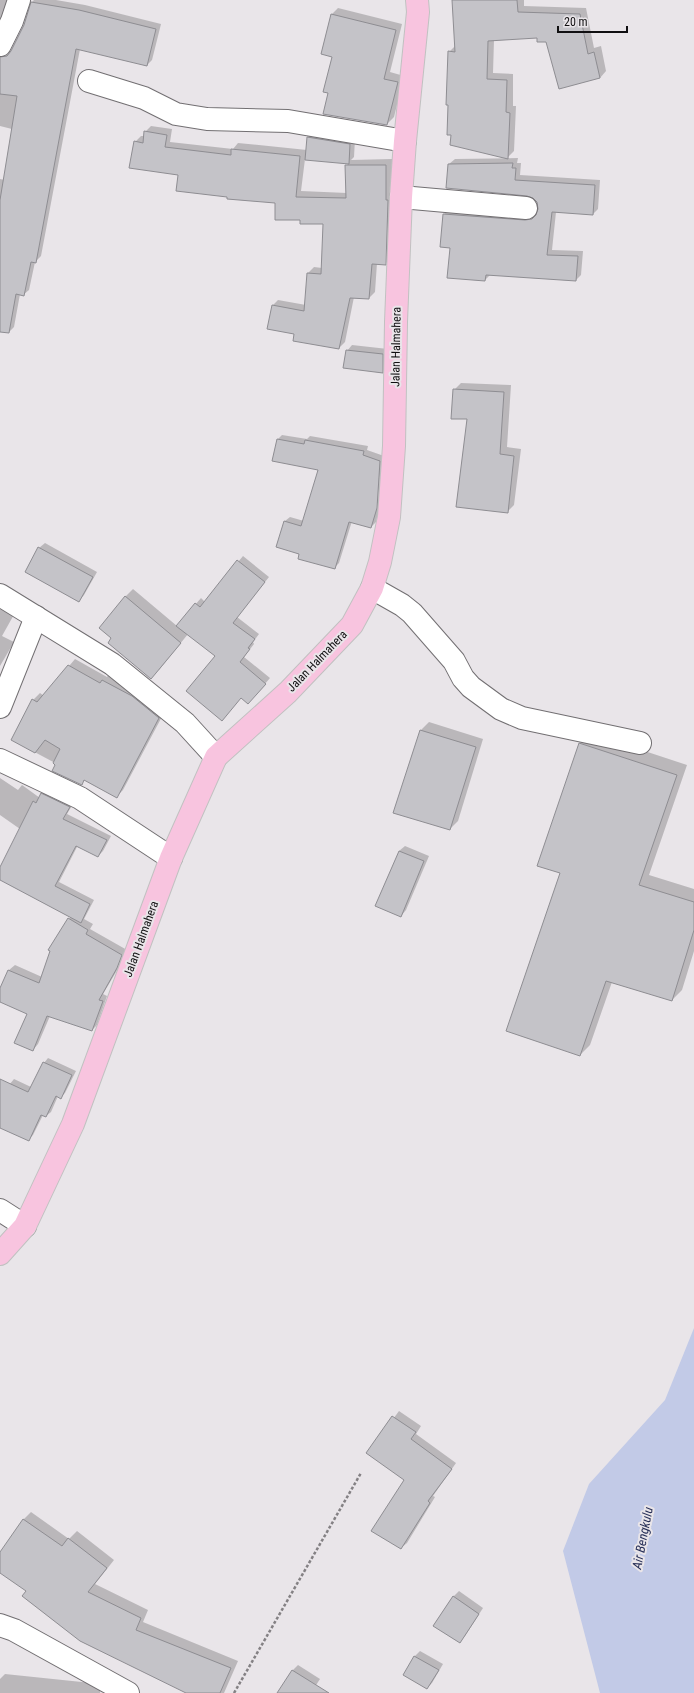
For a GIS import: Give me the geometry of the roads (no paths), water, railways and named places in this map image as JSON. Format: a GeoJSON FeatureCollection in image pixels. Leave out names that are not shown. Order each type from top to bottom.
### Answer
{"type":"FeatureCollection","features":[{"type":"Feature","properties":{"kind":"main road","name":"Jalan Halmahera"},"geometry":{"type":"LineString","coordinates":[[0,1254],[25,1226],[73,1124],[171,858],[216,757],[288,692],[352,625],[372,588],[380,562],[388,517],[392,478],[401,197],[404,141],[418,12],[417,0]]}},
{"type":"Feature","properties":{"kind":"street"},"geometry":{"type":"LineString","coordinates":[[0,45],[12,21],[19,0]]}},
{"type":"Feature","properties":{"kind":"street"},"geometry":{"type":"LineString","coordinates":[[89,81],[144,98],[176,114],[207,119],[288,121],[404,141]]}},
{"type":"Feature","properties":{"kind":"street"},"geometry":{"type":"LineString","coordinates":[[401,197],[526,208]]}},
{"type":"Feature","properties":{"kind":"street"},"geometry":{"type":"LineString","coordinates":[[372,588],[402,604],[412,613],[454,661],[463,678],[471,687],[501,709],[522,718],[640,743]]}},
{"type":"Feature","properties":{"kind":"street"},"geometry":{"type":"LineString","coordinates":[[0,595],[112,664],[185,723],[216,757]]}},
{"type":"Feature","properties":{"kind":"street"},"geometry":{"type":"LineString","coordinates":[[0,707],[36,617]]}},
{"type":"Feature","properties":{"kind":"street"},"geometry":{"type":"LineString","coordinates":[[0,760],[80,798],[171,858]]}},
{"type":"Feature","properties":{"kind":"street"},"geometry":{"type":"LineString","coordinates":[[0,1210],[25,1226]]}},
{"type":"Feature","properties":{"kind":"street"},"geometry":{"type":"LineString","coordinates":[[0,1625],[14,1630],[128,1693]]}},
{"type":"Feature","properties":{"kind":"water","name":"Air Bengkulu"},"geometry":{"type":"Polygon","coordinates":[[[694,1328],[694,1693],[600,1693],[563,1551],[589,1484],[665,1400],[694,1328]]]}}]}
